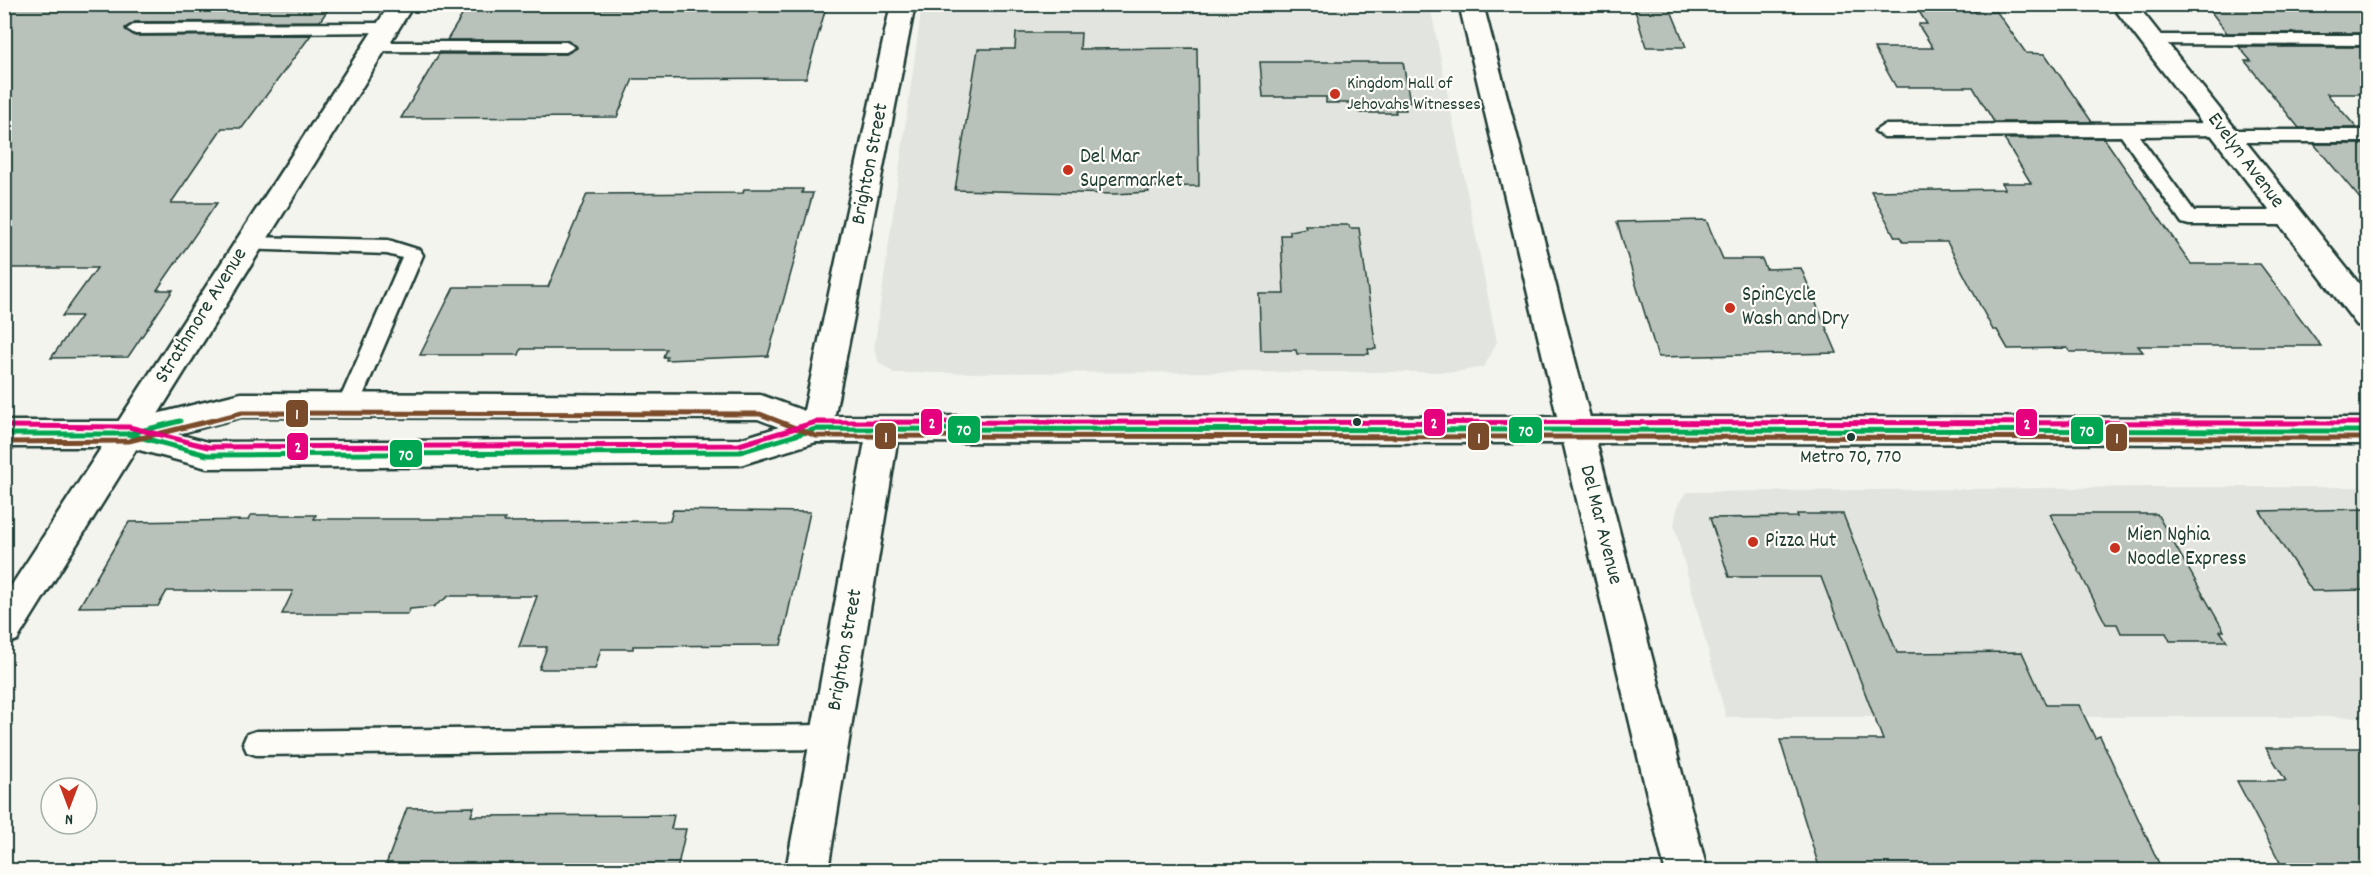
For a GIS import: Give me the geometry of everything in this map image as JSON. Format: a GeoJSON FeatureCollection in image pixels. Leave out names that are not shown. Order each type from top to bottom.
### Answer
{"type":"FeatureCollection","features":[{"type":"Feature","properties":{"kind":"main road","name":"Strathmore Avenue"},"geometry":{"type":"LineString","coordinates":[[4,629],[402,4]]}},
{"type":"Feature","properties":{"kind":"main road","name":"Brighton Street"},"geometry":{"type":"LineString","coordinates":[[816,429],[903,4]]}},
{"type":"Feature","properties":{"kind":"main road","name":"Del Mar Avenue"},"geometry":{"type":"LineString","coordinates":[[1471,4],[1686,870]]}},
{"type":"Feature","properties":{"kind":"main road","name":"Evelyn Avenue"},"geometry":{"type":"LineString","coordinates":[[2123,4],[2289,218],[2358,291],[2367,316]]}},
{"type":"Feature","properties":{"kind":"main road"},"geometry":{"type":"LineString","coordinates":[[4,434],[128,434],[241,405],[760,407],[816,429]]}},
{"type":"Feature","properties":{"kind":"main road"},"geometry":{"type":"LineString","coordinates":[[128,434],[207,455],[740,452],[816,429],[2367,431]]}},
{"type":"Feature","properties":{"kind":"main road","name":"Brighton Street"},"geometry":{"type":"LineString","coordinates":[[807,870],[883,430]]}},
{"type":"Feature","properties":{"kind":"lane"},"geometry":{"type":"LineString","coordinates":[[135,29],[566,47]]}},
{"type":"Feature","properties":{"kind":"lane"},"geometry":{"type":"LineString","coordinates":[[2151,40],[2367,40]]}},
{"type":"Feature","properties":{"kind":"lane"},"geometry":{"type":"LineString","coordinates":[[2126,130],[2189,218],[2289,218]]}},
{"type":"Feature","properties":{"kind":"lane"},"geometry":{"type":"LineString","coordinates":[[1884,131],[2126,130],[2367,136]]}},
{"type":"Feature","properties":{"kind":"lane"},"geometry":{"type":"LineString","coordinates":[[248,244],[388,247],[413,255],[348,406]]}},
{"type":"Feature","properties":{"kind":"lane"},"geometry":{"type":"LineString","coordinates":[[256,744],[830,737]]}},
{"type":"Feature","properties":{"kind":"shaded area"},"geometry":{"type":"Polygon","coordinates":[[[922,5],[1430,5],[1497,342],[1484,367],[1456,372],[894,373],[879,363],[874,349],[922,5]]]}},
{"type":"Feature","properties":{"kind":"shaded area"},"geometry":{"type":"Polygon","coordinates":[[[2367,487],[2367,717],[1726,717],[1674,525],[1678,505],[1686,492],[2367,487]]]}},
{"type":"Feature","properties":{"kind":"building"},"geometry":{"type":"Polygon","coordinates":[[[4,4],[332,4],[320,21],[135,22],[125,28],[135,36],[311,35],[242,128],[222,128],[171,203],[217,203],[157,290],[173,290],[128,357],[51,358],[81,316],[62,316],[97,268],[4,268],[4,4]]]}},
{"type":"Feature","properties":{"kind":"building"},"geometry":{"type":"Polygon","coordinates":[[[669,4],[827,4],[806,78],[633,79],[617,117],[401,118],[439,54],[566,54],[577,48],[566,40],[447,40],[466,9],[668,8],[669,4]]]}},
{"type":"Feature","properties":{"kind":"building"},"geometry":{"type":"Polygon","coordinates":[[[2206,5],[2367,5],[2367,33],[2227,33],[2206,5]]]}},
{"type":"Feature","properties":{"kind":"building"},"geometry":{"type":"Polygon","coordinates":[[[1634,7],[1670,8],[1686,47],[1646,47],[1634,7]]]}},
{"type":"Feature","properties":{"kind":"building"},"geometry":{"type":"Polygon","coordinates":[[[1974,9],[1976,13],[1997,12],[2026,53],[2045,54],[2092,122],[1994,122],[1973,87],[1896,87],[1874,48],[1933,48],[1919,26],[1919,24],[1927,24],[1918,10],[1974,9]]]}},
{"type":"Feature","properties":{"kind":"building"},"geometry":{"type":"Polygon","coordinates":[[[1016,33],[1081,33],[1080,49],[1197,48],[1199,186],[1148,187],[1149,192],[1115,194],[955,190],[978,49],[1015,49],[1016,33]]]}},
{"type":"Feature","properties":{"kind":"building"},"geometry":{"type":"Polygon","coordinates":[[[2239,47],[2367,47],[2367,94],[2327,94],[2357,128],[2299,128],[2245,61],[2251,61],[2239,47]]]}},
{"type":"Feature","properties":{"kind":"building"},"geometry":{"type":"Polygon","coordinates":[[[1260,62],[1403,62],[1410,102],[1404,102],[1406,110],[1395,110],[1396,113],[1360,113],[1358,103],[1326,103],[1326,97],[1263,97],[1260,62]]]}},
{"type":"Feature","properties":{"kind":"building"},"geometry":{"type":"Polygon","coordinates":[[[2104,138],[2191,264],[2260,264],[2321,346],[2138,346],[2143,352],[2070,352],[2067,348],[2008,349],[1997,330],[1993,330],[1947,242],[1903,242],[1900,237],[1895,237],[1871,191],[2005,189],[2002,183],[2031,183],[2004,139],[2104,138]]]}},
{"type":"Feature","properties":{"kind":"building"},"geometry":{"type":"Polygon","coordinates":[[[2314,144],[2367,144],[2367,207],[2314,144]]]}},
{"type":"Feature","properties":{"kind":"building"},"geometry":{"type":"Polygon","coordinates":[[[744,189],[803,189],[802,193],[813,193],[768,356],[666,360],[667,357],[663,357],[666,349],[521,349],[519,355],[420,355],[454,287],[548,287],[587,194],[743,193],[744,189]]]}},
{"type":"Feature","properties":{"kind":"building"},"geometry":{"type":"Polygon","coordinates":[[[1706,220],[1723,259],[1762,259],[1766,269],[1801,268],[1837,353],[1658,357],[1617,222],[1706,220]]]}},
{"type":"Feature","properties":{"kind":"building"},"geometry":{"type":"Polygon","coordinates":[[[1305,225],[1349,225],[1350,228],[1359,228],[1376,349],[1368,349],[1369,354],[1297,354],[1296,350],[1261,350],[1259,294],[1284,294],[1281,235],[1290,235],[1290,231],[1306,228],[1305,225]]]}},
{"type":"Feature","properties":{"kind":"building"},"geometry":{"type":"Polygon","coordinates":[[[2367,509],[2367,590],[2312,591],[2260,511],[2367,509]]]}},
{"type":"Feature","properties":{"kind":"building"},"geometry":{"type":"Polygon","coordinates":[[[673,510],[810,512],[781,645],[633,646],[633,649],[601,649],[595,669],[539,669],[547,647],[519,647],[537,596],[449,596],[433,607],[410,609],[408,614],[282,614],[293,591],[167,591],[158,606],[79,607],[129,522],[248,520],[251,515],[316,515],[314,519],[505,519],[504,522],[670,521],[673,510]]]}},
{"type":"Feature","properties":{"kind":"building"},"geometry":{"type":"Polygon","coordinates":[[[1797,514],[1843,514],[1897,653],[2022,652],[2046,705],[2079,705],[2095,738],[2100,736],[2162,870],[1820,870],[1780,740],[1883,740],[1821,577],[1729,577],[1710,518],[1798,517],[1797,514]]]}},
{"type":"Feature","properties":{"kind":"building"},"geometry":{"type":"Polygon","coordinates":[[[2050,514],[2157,514],[2224,631],[2220,631],[2227,641],[2170,641],[2166,633],[2121,633],[2117,624],[2106,624],[2050,514]]]}},
{"type":"Feature","properties":{"kind":"building"},"geometry":{"type":"Polygon","coordinates":[[[2266,748],[2367,748],[2367,870],[2284,870],[2237,781],[2286,781],[2266,748]]]}},
{"type":"Feature","properties":{"kind":"building"},"geometry":{"type":"Polygon","coordinates":[[[474,807],[471,816],[674,815],[671,829],[686,829],[677,870],[384,870],[407,808],[474,807]]]}},
{"type":"Feature","properties":{"kind":"transit line","name":"1"},"geometry":{"type":"LineString","coordinates":[[4,442],[129,441],[242,413],[760,414],[816,436],[2368,438]]}},
{"type":"Feature","properties":{"kind":"transit line","name":"70"},"geometry":{"type":"LineString","coordinates":[[4,434],[128,434],[180,421]]}},
{"type":"Feature","properties":{"kind":"transit line","name":"2"},"geometry":{"type":"LineString","coordinates":[[4,426],[129,427],[208,447],[739,445],[816,422],[2368,423]]}},
{"type":"Feature","properties":{"kind":"transit line","name":"70"},"geometry":{"type":"LineString","coordinates":[[128,434],[207,455],[740,452],[816,429],[2368,431]]}},
{"type":"Feature","properties":{"kind":"place","name":"Kingdom Hall of Jehovahs Witnesses"},"geometry":{"type":"Point","coordinates":[1335,94]}},
{"type":"Feature","properties":{"kind":"place","name":"Del Mar Supermarket"},"geometry":{"type":"Point","coordinates":[1068,170]}},
{"type":"Feature","properties":{"kind":"place","name":"SpinCycle Wash and Dry"},"geometry":{"type":"Point","coordinates":[1730,308]}},
{"type":"Feature","properties":{"kind":"place","name":"Metro 70, 770"},"geometry":{"type":"Point","coordinates":[1851,437]}},
{"type":"Feature","properties":{"kind":"place","name":"Pizza Hut"},"geometry":{"type":"Point","coordinates":[1753,542]}},
{"type":"Feature","properties":{"kind":"place","name":"Mien Nghia Noodle Express"},"geometry":{"type":"Point","coordinates":[2115,548]}}]}
